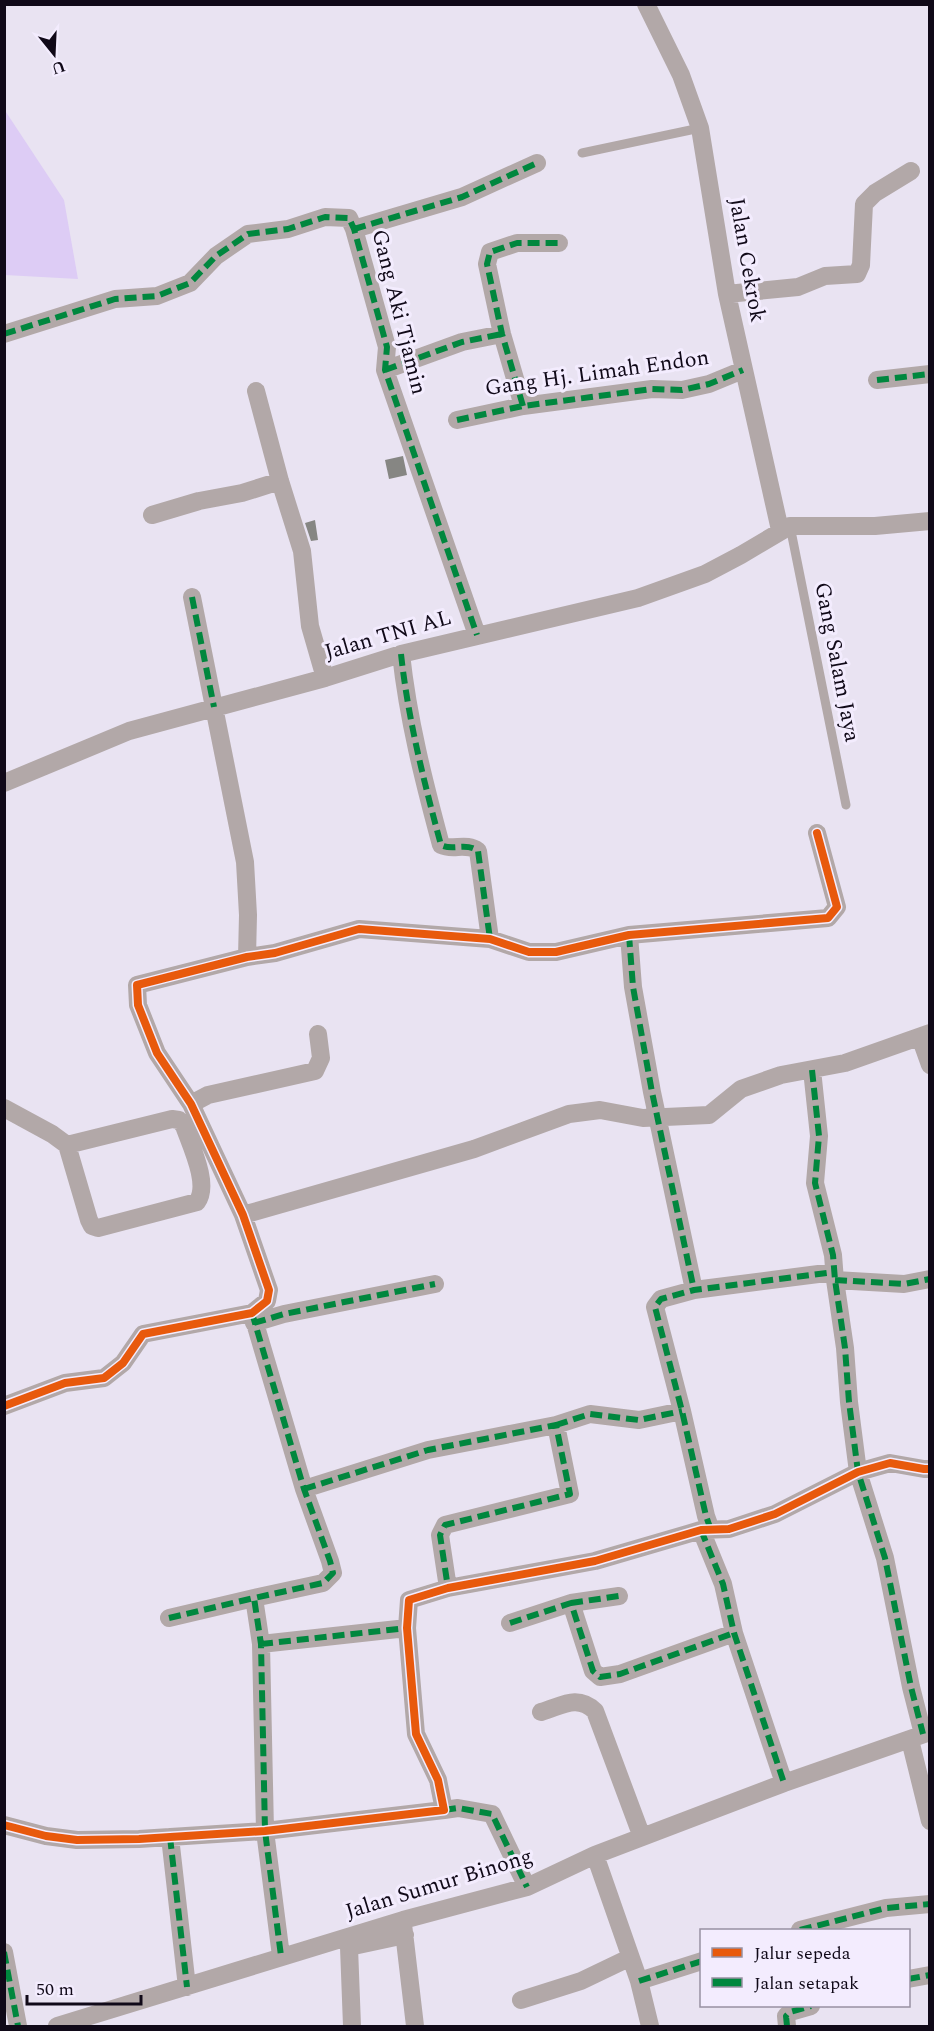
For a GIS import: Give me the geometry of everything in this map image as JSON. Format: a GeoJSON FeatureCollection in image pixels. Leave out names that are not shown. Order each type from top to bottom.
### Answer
{"type":"FeatureCollection","features":[{"type":"Feature","properties":{"kind":"street","name":"Jalan Cekrok"},"geometry":{"type":"LineString","coordinates":[[646,4],[681,75],[700,128],[727,294],[743,370],[785,528]]}},
{"type":"Feature","properties":{"kind":"street"},"geometry":{"type":"LineString","coordinates":[[354,229],[462,197],[537,163]]}},
{"type":"Feature","properties":{"kind":"street"},"geometry":{"type":"LineString","coordinates":[[727,294],[798,287],[825,276],[857,274],[861,265],[864,204],[875,193],[910,171]]}},
{"type":"Feature","properties":{"kind":"street","name":"Gang Aki Tjamin"},"geometry":{"type":"LineString","coordinates":[[4,334],[116,299],[157,296],[190,283],[216,256],[248,234],[288,229],[325,217],[349,218],[387,347],[385,370],[477,635]]}},
{"type":"Feature","properties":{"kind":"street"},"geometry":{"type":"LineString","coordinates":[[523,406],[502,334],[487,264],[490,252],[517,243],[559,243]]}},
{"type":"Feature","properties":{"kind":"street"},"geometry":{"type":"LineString","coordinates":[[385,370],[462,342],[502,334]]}},
{"type":"Feature","properties":{"kind":"street","name":"Gang Hj. Limah Endon"},"geometry":{"type":"LineString","coordinates":[[457,420],[523,406],[652,389],[682,390],[709,384],[743,370]]}},
{"type":"Feature","properties":{"kind":"street"},"geometry":{"type":"LineString","coordinates":[[877,380],[930,374]]}},
{"type":"Feature","properties":{"kind":"street"},"geometry":{"type":"LineString","coordinates":[[256,391],[280,481],[302,551],[310,626],[325,678]]}},
{"type":"Feature","properties":{"kind":"street"},"geometry":{"type":"LineString","coordinates":[[152,515],[199,501],[242,493],[280,481]]}},
{"type":"Feature","properties":{"kind":"street"},"geometry":{"type":"LineString","coordinates":[[785,528],[875,526],[930,521]]}},
{"type":"Feature","properties":{"kind":"street","name":"Jalan TNI AL"},"geometry":{"type":"LineString","coordinates":[[4,783],[129,731],[325,678],[401,654],[638,598],[705,574],[785,528]]}},
{"type":"Feature","properties":{"kind":"street"},"geometry":{"type":"LineString","coordinates":[[192,597],[245,862],[248,915],[247,957]]}},
{"type":"Feature","properties":{"kind":"street"},"geometry":{"type":"LineString","coordinates":[[401,654],[405,691],[415,742],[441,844],[449,848],[469,846],[478,851],[490,939]]}},
{"type":"Feature","properties":{"kind":"street"},"geometry":{"type":"LineString","coordinates":[[253,1318],[267,1301],[269,1290],[243,1215],[191,1104],[157,1053],[138,1005],[137,985],[247,957],[275,953],[359,929],[490,939],[529,952],[556,952],[629,934],[828,918],[837,907],[817,832]]}},
{"type":"Feature","properties":{"kind":"street"},"geometry":{"type":"LineString","coordinates":[[629,934],[633,987],[693,1290]]}},
{"type":"Feature","properties":{"kind":"street"},"geometry":{"type":"LineString","coordinates":[[191,1104],[208,1095],[315,1071],[321,1058],[318,1034]]}},
{"type":"Feature","properties":{"kind":"street"},"geometry":{"type":"LineString","coordinates":[[243,1215],[474,1149],[569,1114],[600,1110],[643,1118],[708,1115],[741,1089],[781,1075],[845,1063],[925,1035],[930,1065]]}},
{"type":"Feature","properties":{"kind":"street"},"geometry":{"type":"LineString","coordinates":[[812,1070],[819,1136],[815,1183],[833,1254],[858,1472],[885,1558],[921,1736],[930,1821]]}},
{"type":"Feature","properties":{"kind":"street"},"geometry":{"type":"LineString","coordinates":[[4,1108],[52,1134],[67,1145],[88,1220],[92,1226],[98,1228],[197,1202],[202,1196],[202,1180],[184,1126],[179,1120],[172,1119],[67,1145]]}},
{"type":"Feature","properties":{"kind":"street"},"geometry":{"type":"LineString","coordinates":[[784,1783],[734,1633],[723,1584],[706,1530],[706,1516],[682,1411],[655,1307],[661,1299],[693,1290],[834,1276],[904,1284],[930,1278]]}},
{"type":"Feature","properties":{"kind":"street"},"geometry":{"type":"LineString","coordinates":[[4,1406],[65,1383],[104,1378],[123,1363],[143,1334],[284,1314],[435,1284]]}},
{"type":"Feature","properties":{"kind":"street"},"geometry":{"type":"LineString","coordinates":[[169,1618],[323,1583],[333,1573],[304,1489],[253,1318]]}},
{"type":"Feature","properties":{"kind":"street"},"geometry":{"type":"LineString","coordinates":[[304,1489],[428,1450],[556,1425],[590,1414],[639,1420],[682,1411]]}},
{"type":"Feature","properties":{"kind":"street"},"geometry":{"type":"LineString","coordinates":[[448,1588],[440,1535],[445,1525],[570,1494],[556,1425]]}},
{"type":"Feature","properties":{"kind":"street"},"geometry":{"type":"LineString","coordinates":[[444,1810],[438,1780],[416,1734],[407,1628],[409,1599],[448,1588],[595,1561],[706,1530],[729,1529],[775,1514],[858,1472],[890,1463],[930,1469]]}},
{"type":"Feature","properties":{"kind":"street"},"geometry":{"type":"LineString","coordinates":[[510,1623],[571,1603],[619,1596]]}},
{"type":"Feature","properties":{"kind":"street"},"geometry":{"type":"LineString","coordinates":[[254,1598],[261,1644],[265,1831],[282,1956]]}},
{"type":"Feature","properties":{"kind":"street"},"geometry":{"type":"LineString","coordinates":[[571,1603],[593,1671],[600,1677],[620,1674],[734,1633]]}},
{"type":"Feature","properties":{"kind":"street"},"geometry":{"type":"LineString","coordinates":[[261,1644],[407,1628]]}},
{"type":"Feature","properties":{"kind":"street"},"geometry":{"type":"LineString","coordinates":[[541,1712],[577,1701],[587,1703],[595,1711],[642,1837]]}},
{"type":"Feature","properties":{"kind":"street","name":"Jalan Sumur Binong"},"geometry":{"type":"LineString","coordinates":[[57,2026],[282,1956],[400,1928],[527,1887],[595,1854],[784,1783],[921,1736]]}},
{"type":"Feature","properties":{"kind":"street"},"geometry":{"type":"LineString","coordinates":[[4,1825],[46,1836],[76,1840],[170,1837],[265,1831],[459,1808],[492,1814],[527,1887]]}},
{"type":"Feature","properties":{"kind":"street"},"geometry":{"type":"LineString","coordinates":[[170,1837],[187,1987]]}},
{"type":"Feature","properties":{"kind":"street"},"geometry":{"type":"LineString","coordinates":[[595,1854],[629,1958],[639,1981],[650,2026]]}},
{"type":"Feature","properties":{"kind":"street"},"geometry":{"type":"LineString","coordinates":[[804,1929],[886,1908],[930,1904]]}},
{"type":"Feature","properties":{"kind":"street"},"geometry":{"type":"LineString","coordinates":[[352,2026],[350,1947],[400,1928],[415,2026]]}},
{"type":"Feature","properties":{"kind":"street"},"geometry":{"type":"LineString","coordinates":[[4,1952],[18,2026]]}},
{"type":"Feature","properties":{"kind":"street"},"geometry":{"type":"LineString","coordinates":[[521,2000],[581,1981],[629,1958]]}},
{"type":"Feature","properties":{"kind":"street"},"geometry":{"type":"LineString","coordinates":[[639,1981],[700,1962]]}},
{"type":"Feature","properties":{"kind":"street"},"geometry":{"type":"LineString","coordinates":[[910,1979],[930,1975]]}},
{"type":"Feature","properties":{"kind":"street"},"geometry":{"type":"LineString","coordinates":[[788,2026],[786,2016],[790,2012],[807,2007]]}},
{"type":"Feature","properties":{"kind":"lane"},"geometry":{"type":"LineString","coordinates":[[582,153],[700,128]]}},
{"type":"Feature","properties":{"kind":"lane","name":"Gang Salam Jaya"},"geometry":{"type":"LineString","coordinates":[[785,528],[846,805]]}},
{"type":"Feature","properties":{"kind":"shaded area"},"geometry":{"type":"Polygon","coordinates":[[[4,109],[64,200],[78,279],[5,275],[4,109]]]}},
{"type":"Feature","properties":{"kind":"building"},"geometry":{"type":"Polygon","coordinates":[[[403,456],[407,475],[389,479],[385,460],[403,456]]]}},
{"type":"Feature","properties":{"kind":"building"},"geometry":{"type":"Polygon","coordinates":[[[315,520],[318,540],[311,541],[305,523],[315,520]]]}},
{"type":"Feature","properties":{"kind":"marked path"},"geometry":{"type":"LineString","coordinates":[[354,229],[462,197],[537,163]]}},
{"type":"Feature","properties":{"kind":"marked path"},"geometry":{"type":"LineString","coordinates":[[4,334],[115,299],[157,296],[190,283],[216,256],[248,234],[288,229],[325,217],[349,218],[387,347],[385,370],[477,635]]}},
{"type":"Feature","properties":{"kind":"marked path"},"geometry":{"type":"LineString","coordinates":[[523,406],[502,334],[487,264],[490,252],[517,243],[559,243]]}},
{"type":"Feature","properties":{"kind":"marked path"},"geometry":{"type":"LineString","coordinates":[[385,370],[462,342],[502,334]]}},
{"type":"Feature","properties":{"kind":"marked path"},"geometry":{"type":"LineString","coordinates":[[457,420],[523,406],[652,389],[682,390],[709,384],[743,370]]}},
{"type":"Feature","properties":{"kind":"marked path"},"geometry":{"type":"LineString","coordinates":[[877,380],[930,374]]}},
{"type":"Feature","properties":{"kind":"marked path"},"geometry":{"type":"LineString","coordinates":[[192,597],[214,707]]}},
{"type":"Feature","properties":{"kind":"marked path"},"geometry":{"type":"LineString","coordinates":[[401,654],[412,726],[441,845],[469,847],[478,851],[490,939]]}},
{"type":"Feature","properties":{"kind":"marked path"},"geometry":{"type":"LineString","coordinates":[[629,935],[633,987],[652,1092],[694,1290]]}},
{"type":"Feature","properties":{"kind":"marked path"},"geometry":{"type":"LineString","coordinates":[[812,1070],[819,1136],[815,1183],[833,1255],[858,1472],[885,1558],[911,1687],[923,1734]]}},
{"type":"Feature","properties":{"kind":"marked path"},"geometry":{"type":"LineString","coordinates":[[711,1530],[655,1307],[661,1299],[694,1290],[834,1272]]}},
{"type":"Feature","properties":{"kind":"marked path"},"geometry":{"type":"LineString","coordinates":[[835,1280],[904,1284],[930,1279]]}},
{"type":"Feature","properties":{"kind":"marked path"},"geometry":{"type":"LineString","coordinates":[[254,1323],[284,1314],[435,1284]]}},
{"type":"Feature","properties":{"kind":"marked path"},"geometry":{"type":"LineString","coordinates":[[252,1313],[304,1489],[333,1573],[323,1583],[254,1598],[261,1644],[265,1831],[281,1956]]}},
{"type":"Feature","properties":{"kind":"marked path"},"geometry":{"type":"LineString","coordinates":[[556,1425],[590,1414],[639,1420],[682,1411]]}},
{"type":"Feature","properties":{"kind":"marked path"},"geometry":{"type":"LineString","coordinates":[[304,1489],[428,1450],[556,1425],[570,1494],[445,1525],[440,1535],[448,1588]]}},
{"type":"Feature","properties":{"kind":"marked path"},"geometry":{"type":"LineString","coordinates":[[701,1530],[723,1584],[734,1633],[784,1783]]}},
{"type":"Feature","properties":{"kind":"marked path"},"geometry":{"type":"LineString","coordinates":[[571,1603],[619,1596]]}},
{"type":"Feature","properties":{"kind":"marked path"},"geometry":{"type":"LineString","coordinates":[[169,1618],[254,1598]]}},
{"type":"Feature","properties":{"kind":"marked path"},"geometry":{"type":"LineString","coordinates":[[510,1623],[571,1603],[593,1671],[600,1677],[620,1674],[734,1633]]}},
{"type":"Feature","properties":{"kind":"marked path"},"geometry":{"type":"LineString","coordinates":[[261,1644],[407,1628]]}},
{"type":"Feature","properties":{"kind":"marked path"},"geometry":{"type":"LineString","coordinates":[[444,1810],[458,1808],[492,1814],[527,1887]]}},
{"type":"Feature","properties":{"kind":"marked path"},"geometry":{"type":"LineString","coordinates":[[170,1837],[187,1987]]}},
{"type":"Feature","properties":{"kind":"marked path"},"geometry":{"type":"LineString","coordinates":[[804,1929],[886,1908],[930,1904]]}},
{"type":"Feature","properties":{"kind":"marked path"},"geometry":{"type":"LineString","coordinates":[[4,1952],[18,2026]]}},
{"type":"Feature","properties":{"kind":"marked path"},"geometry":{"type":"LineString","coordinates":[[639,1981],[700,1962]]}},
{"type":"Feature","properties":{"kind":"marked path"},"geometry":{"type":"LineString","coordinates":[[910,1979],[930,1975]]}},
{"type":"Feature","properties":{"kind":"marked path"},"geometry":{"type":"LineString","coordinates":[[787,2026],[786,2016],[790,2012],[808,2007]]}},
{"type":"Feature","properties":{"kind":"cycle path"},"geometry":{"type":"LineString","coordinates":[[4,1406],[65,1383],[104,1378],[123,1363],[143,1334],[252,1313],[267,1301],[269,1290],[243,1215],[191,1104],[157,1053],[138,1005],[137,985],[247,957],[275,953],[359,929],[490,939],[529,952],[556,952],[629,935],[828,918],[837,907],[817,833]]}},
{"type":"Feature","properties":{"kind":"cycle path"},"geometry":{"type":"LineString","coordinates":[[4,1825],[46,1836],[77,1840],[139,1839],[265,1831],[444,1810],[438,1780],[416,1734],[407,1628],[409,1600],[448,1588],[595,1561],[701,1530],[729,1529],[775,1514],[858,1472],[890,1463],[930,1469]]}}]}
